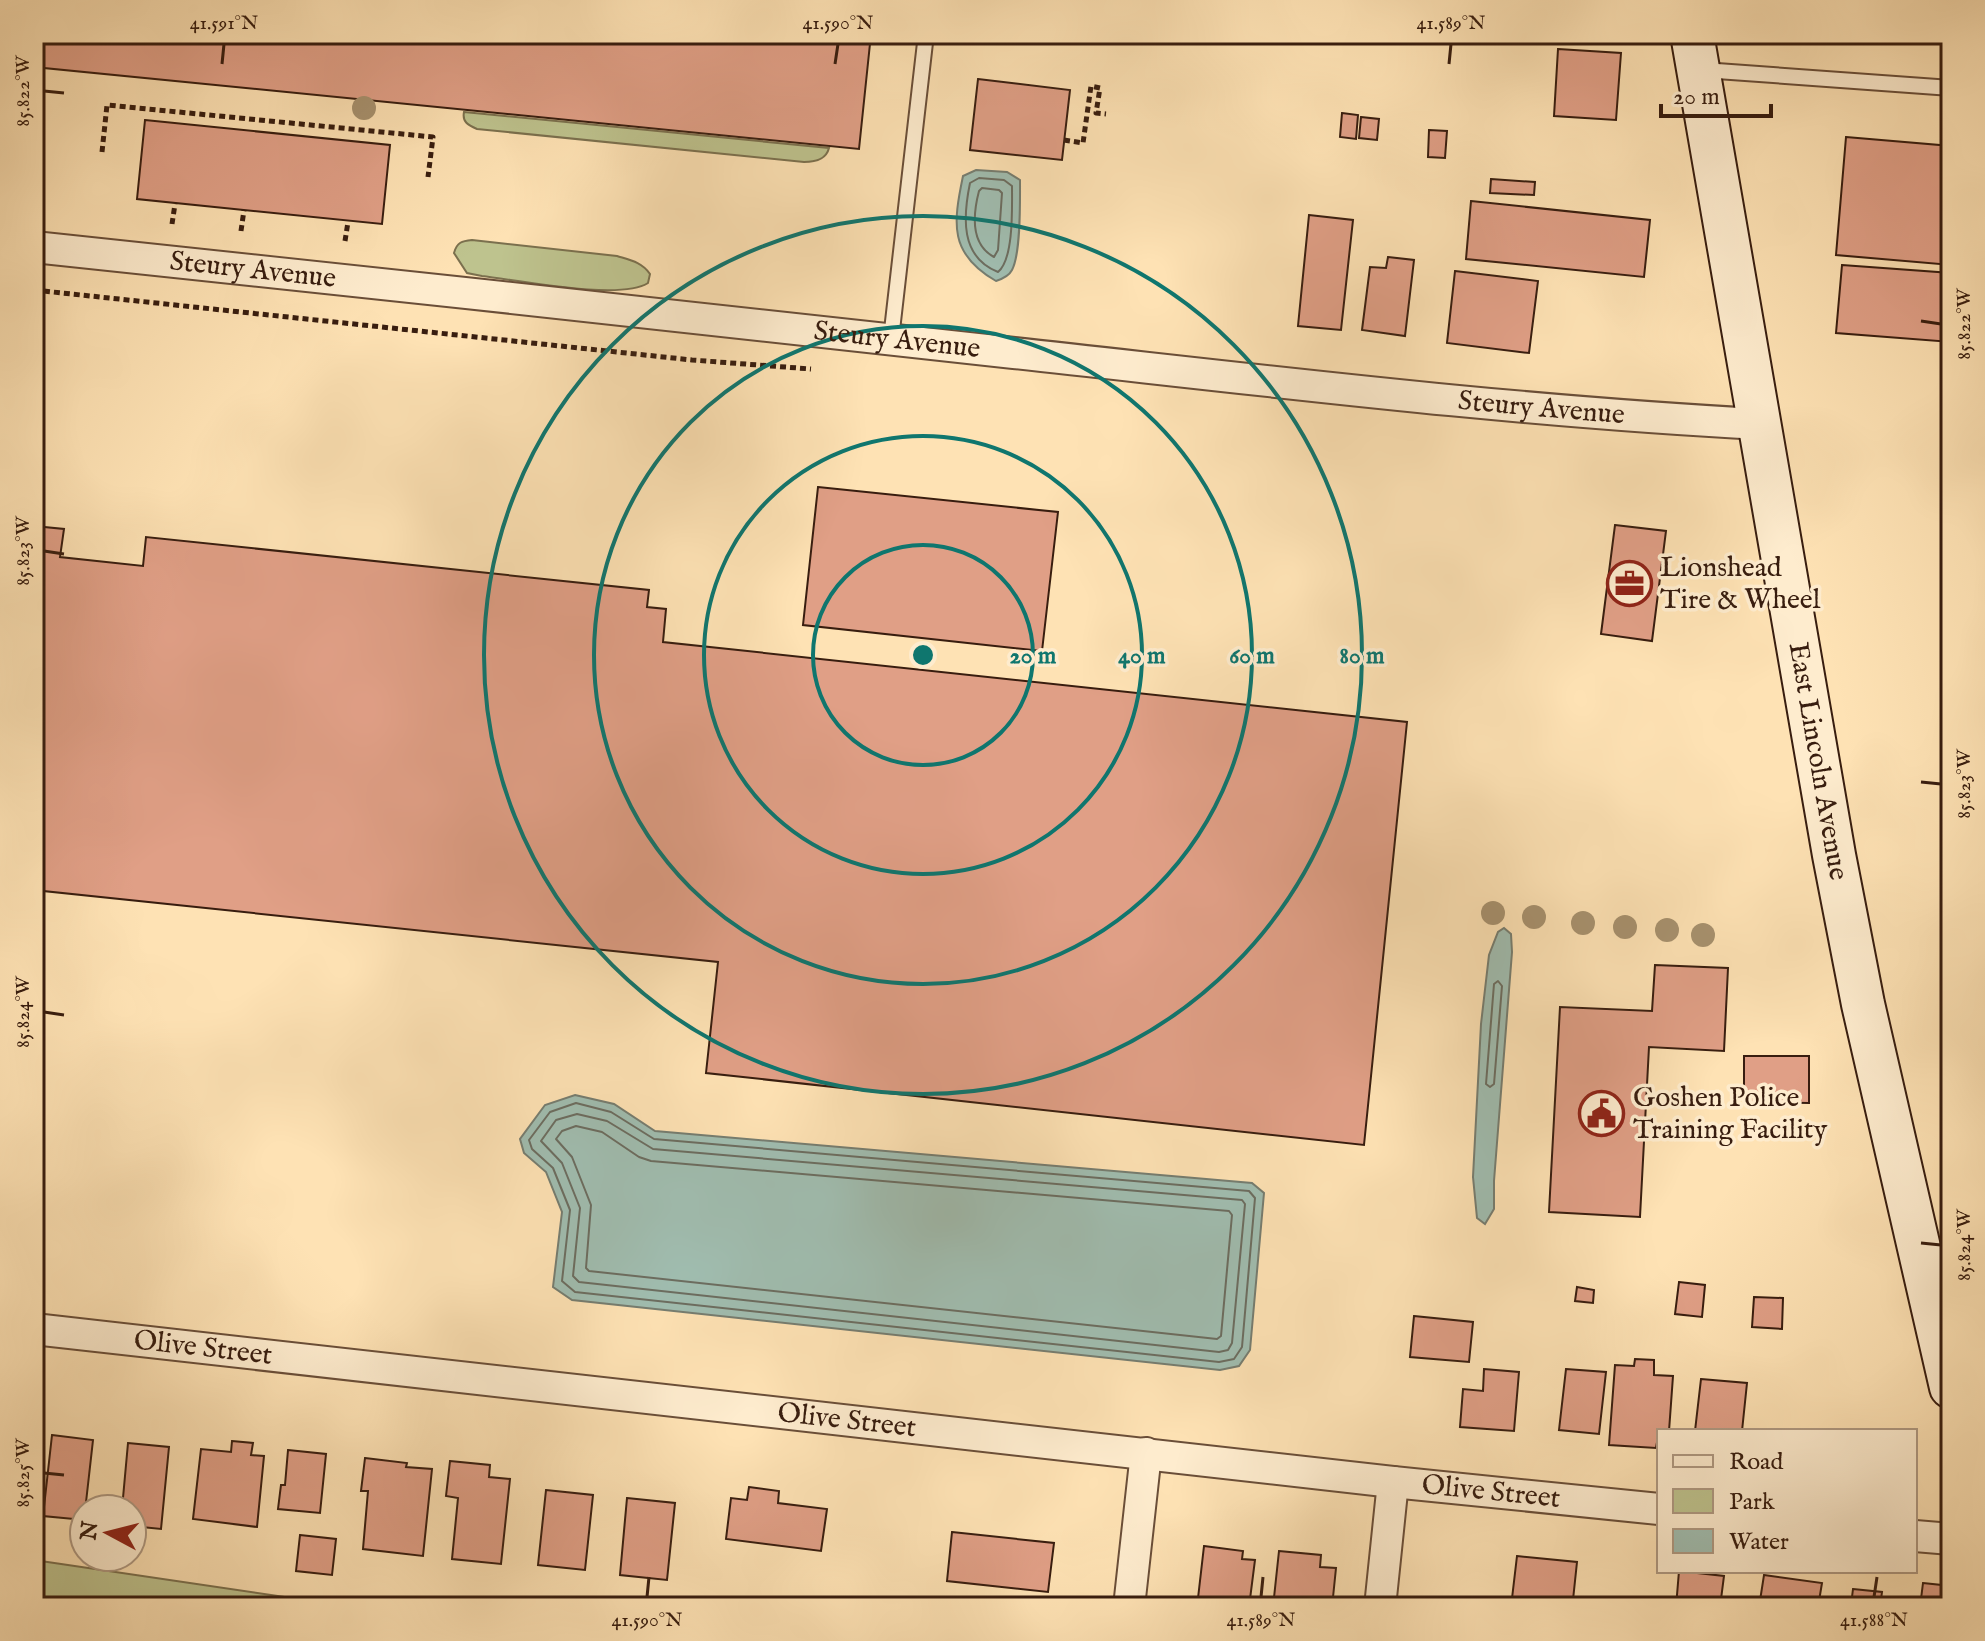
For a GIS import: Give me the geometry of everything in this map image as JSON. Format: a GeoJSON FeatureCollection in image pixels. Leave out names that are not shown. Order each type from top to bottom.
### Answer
{"type":"FeatureCollection","features":[{"type":"Feature","properties":{"kind":"main road","name":"East Lincoln Avenue"},"geometry":{"type":"LineString","coordinates":[[1696,52],[1834,855],[1860,989],[1951,1387]]}},
{"type":"Feature","properties":{"kind":"street","name":"Steury Avenue"},"geometry":{"type":"LineString","coordinates":[[34,247],[1577,412],[1761,424]]}},
{"type":"Feature","properties":{"kind":"street","name":"Olive Street"},"geometry":{"type":"LineString","coordinates":[[34,1329],[1393,1482],[1657,1509]]}},
{"type":"Feature","properties":{"kind":"street"},"geometry":{"type":"LineString","coordinates":[[1129,1607],[1146,1453]]}},
{"type":"Feature","properties":{"kind":"street"},"geometry":{"type":"LineString","coordinates":[[1380,1607],[1393,1482]]}},
{"type":"Feature","properties":{"kind":"street"},"geometry":{"type":"LineString","coordinates":[[1917,1536],[1951,1539]]}},
{"type":"Feature","properties":{"kind":"lane"},"geometry":{"type":"LineString","coordinates":[[891,339],[926,34]]}},
{"type":"Feature","properties":{"kind":"lane"},"geometry":{"type":"LineString","coordinates":[[1696,52],[1951,88]]}},
{"type":"Feature","properties":{"kind":"path"},"geometry":{"type":"LineString","coordinates":[[1064,140],[1083,143],[1091,86],[1100,88],[1096,113],[1106,114]]}},
{"type":"Feature","properties":{"kind":"path"},"geometry":{"type":"LineString","coordinates":[[102,152],[107,105],[433,137],[428,177]]}},
{"type":"Feature","properties":{"kind":"path"},"geometry":{"type":"LineString","coordinates":[[183,122],[184,113]]}},
{"type":"Feature","properties":{"kind":"path"},"geometry":{"type":"LineString","coordinates":[[356,140],[358,129]]}},
{"type":"Feature","properties":{"kind":"path"},"geometry":{"type":"LineString","coordinates":[[172,224],[175,204]]}},
{"type":"Feature","properties":{"kind":"path"},"geometry":{"type":"LineString","coordinates":[[241,231],[244,210]]}},
{"type":"Feature","properties":{"kind":"path"},"geometry":{"type":"LineString","coordinates":[[345,241],[348,222]]}},
{"type":"Feature","properties":{"kind":"path"},"geometry":{"type":"LineString","coordinates":[[34,290],[692,360],[811,369]]}},
{"type":"Feature","properties":{"kind":"green space"},"geometry":{"type":"Polygon","coordinates":[[[464,112],[829,148],[820,160],[804,162],[477,129],[466,123],[464,112]]]}},
{"type":"Feature","properties":{"kind":"green space"},"geometry":{"type":"Polygon","coordinates":[[[472,240],[617,256],[639,264],[650,274],[648,283],[615,290],[568,288],[482,276],[467,273],[454,253],[460,243],[472,240]]]}},
{"type":"Feature","properties":{"kind":"green space"},"geometry":{"type":"Polygon","coordinates":[[[34,1560],[68,1565],[68,1573],[122,1573],[353,1607],[34,1607],[34,1560]]]}},
{"type":"Feature","properties":{"kind":"water"},"geometry":{"type":"Polygon","coordinates":[[[976,170],[1007,172],[1020,180],[1015,262],[1009,274],[996,281],[970,260],[958,236],[957,209],[963,176],[976,170]]]}},
{"type":"Feature","properties":{"kind":"water"},"geometry":{"type":"Polygon","coordinates":[[[1504,928],[1511,934],[1512,952],[1494,1209],[1485,1224],[1477,1218],[1473,1177],[1481,1024],[1489,955],[1498,932],[1504,928]]]}},
{"type":"Feature","properties":{"kind":"water"},"geometry":{"type":"Polygon","coordinates":[[[575,1095],[614,1104],[655,1131],[1252,1183],[1264,1193],[1250,1350],[1239,1366],[1220,1370],[572,1300],[553,1287],[562,1212],[546,1172],[524,1153],[520,1139],[545,1105],[575,1095]]]}},
{"type":"Feature","properties":{"kind":"building"},"geometry":{"type":"Polygon","coordinates":[[[34,34],[871,34],[859,149],[34,67],[34,34]]]}},
{"type":"Feature","properties":{"kind":"building"},"geometry":{"type":"Polygon","coordinates":[[[1558,49],[1621,53],[1616,120],[1554,116],[1558,49]]]}},
{"type":"Feature","properties":{"kind":"building"},"geometry":{"type":"Polygon","coordinates":[[[978,79],[1070,90],[1062,160],[970,150],[978,79]]]}},
{"type":"Feature","properties":{"kind":"building"},"geometry":{"type":"Polygon","coordinates":[[[1342,113],[1358,115],[1356,139],[1340,137],[1342,113]]]}},
{"type":"Feature","properties":{"kind":"building"},"geometry":{"type":"Polygon","coordinates":[[[1361,117],[1379,119],[1377,140],[1359,138],[1361,117]]]}},
{"type":"Feature","properties":{"kind":"building"},"geometry":{"type":"Polygon","coordinates":[[[145,120],[390,145],[382,224],[137,199],[145,120]]]}},
{"type":"Feature","properties":{"kind":"building"},"geometry":{"type":"Polygon","coordinates":[[[1429,130],[1447,131],[1445,158],[1428,157],[1429,130]]]}},
{"type":"Feature","properties":{"kind":"building"},"geometry":{"type":"Polygon","coordinates":[[[1846,137],[1951,146],[1951,265],[1836,255],[1846,137]]]}},
{"type":"Feature","properties":{"kind":"building"},"geometry":{"type":"Polygon","coordinates":[[[1491,179],[1535,182],[1534,195],[1490,193],[1491,179]]]}},
{"type":"Feature","properties":{"kind":"building"},"geometry":{"type":"Polygon","coordinates":[[[1471,201],[1650,220],[1644,277],[1466,259],[1471,201]]]}},
{"type":"Feature","properties":{"kind":"building"},"geometry":{"type":"Polygon","coordinates":[[[1309,215],[1353,220],[1341,330],[1298,326],[1309,215]]]}},
{"type":"Feature","properties":{"kind":"building"},"geometry":{"type":"Polygon","coordinates":[[[1388,257],[1414,260],[1405,336],[1362,330],[1370,267],[1386,268],[1388,257]]]}},
{"type":"Feature","properties":{"kind":"building"},"geometry":{"type":"Polygon","coordinates":[[[1842,265],[1951,273],[1951,342],[1836,333],[1842,265]]]}},
{"type":"Feature","properties":{"kind":"building"},"geometry":{"type":"Polygon","coordinates":[[[1455,271],[1538,281],[1529,353],[1447,343],[1455,271]]]}},
{"type":"Feature","properties":{"kind":"building"},"geometry":{"type":"Polygon","coordinates":[[[818,487],[1058,512],[1042,651],[803,625],[818,487]]]}},
{"type":"Feature","properties":{"kind":"building"},"geometry":{"type":"Polygon","coordinates":[[[1615,525],[1666,531],[1652,641],[1601,634],[1615,525]]]}},
{"type":"Feature","properties":{"kind":"building"},"geometry":{"type":"Polygon","coordinates":[[[34,526],[64,529],[60,557],[143,566],[146,537],[649,590],[647,607],[666,609],[663,642],[1407,722],[1364,1145],[706,1073],[718,962],[34,890],[34,815],[40,762],[34,761],[34,526]]]}},
{"type":"Feature","properties":{"kind":"building"},"geometry":{"type":"Polygon","coordinates":[[[1655,965],[1728,968],[1724,1051],[1649,1047],[1640,1217],[1549,1212],[1560,1007],[1652,1011],[1655,965]]]}},
{"type":"Feature","properties":{"kind":"building"},"geometry":{"type":"Polygon","coordinates":[[[1744,1056],[1809,1056],[1809,1103],[1744,1102],[1744,1056]]]}},
{"type":"Feature","properties":{"kind":"building"},"geometry":{"type":"Polygon","coordinates":[[[1679,1282],[1705,1285],[1702,1317],[1675,1314],[1679,1282]]]}},
{"type":"Feature","properties":{"kind":"building"},"geometry":{"type":"Polygon","coordinates":[[[1577,1287],[1594,1290],[1593,1303],[1575,1301],[1577,1287]]]}},
{"type":"Feature","properties":{"kind":"building"},"geometry":{"type":"Polygon","coordinates":[[[1754,1297],[1783,1298],[1782,1329],[1752,1327],[1754,1297]]]}},
{"type":"Feature","properties":{"kind":"building"},"geometry":{"type":"Polygon","coordinates":[[[1414,1316],[1473,1322],[1469,1362],[1410,1357],[1414,1316]]]}},
{"type":"Feature","properties":{"kind":"building"},"geometry":{"type":"Polygon","coordinates":[[[1635,1359],[1654,1360],[1654,1375],[1673,1376],[1669,1429],[1657,1429],[1656,1448],[1609,1445],[1615,1365],[1634,1366],[1635,1359]]]}},
{"type":"Feature","properties":{"kind":"building"},"geometry":{"type":"Polygon","coordinates":[[[1484,1369],[1519,1372],[1514,1431],[1460,1427],[1463,1389],[1483,1391],[1484,1369]]]}},
{"type":"Feature","properties":{"kind":"building"},"geometry":{"type":"Polygon","coordinates":[[[1566,1369],[1606,1372],[1599,1434],[1559,1430],[1566,1369]]]}},
{"type":"Feature","properties":{"kind":"building"},"geometry":{"type":"Polygon","coordinates":[[[1701,1379],[1747,1383],[1742,1429],[1695,1429],[1701,1379]]]}},
{"type":"Feature","properties":{"kind":"building"},"geometry":{"type":"Polygon","coordinates":[[[52,1435],[93,1440],[87,1493],[68,1493],[68,1518],[43,1516],[52,1435]]]}},
{"type":"Feature","properties":{"kind":"building"},"geometry":{"type":"Polygon","coordinates":[[[232,1441],[253,1443],[251,1455],[264,1456],[257,1527],[193,1519],[201,1449],[231,1452],[232,1441]]]}},
{"type":"Feature","properties":{"kind":"building"},"geometry":{"type":"Polygon","coordinates":[[[128,1443],[169,1447],[161,1529],[148,1528],[148,1493],[123,1493],[128,1443]]]}},
{"type":"Feature","properties":{"kind":"building"},"geometry":{"type":"Polygon","coordinates":[[[288,1450],[326,1454],[320,1513],[278,1509],[281,1485],[285,1485],[288,1450]]]}},
{"type":"Feature","properties":{"kind":"building"},"geometry":{"type":"Polygon","coordinates":[[[365,1458],[432,1469],[423,1556],[363,1549],[368,1491],[361,1491],[365,1458]]]}},
{"type":"Feature","properties":{"kind":"building"},"geometry":{"type":"Polygon","coordinates":[[[450,1461],[490,1465],[489,1477],[510,1479],[501,1564],[452,1559],[458,1498],[446,1496],[450,1461]]]}},
{"type":"Feature","properties":{"kind":"building"},"geometry":{"type":"Polygon","coordinates":[[[749,1487],[779,1491],[778,1503],[827,1509],[821,1551],[726,1539],[731,1498],[747,1500],[749,1487]]]}},
{"type":"Feature","properties":{"kind":"building"},"geometry":{"type":"Polygon","coordinates":[[[546,1490],[593,1495],[585,1570],[538,1565],[546,1490]]]}},
{"type":"Feature","properties":{"kind":"building"},"geometry":{"type":"Polygon","coordinates":[[[627,1498],[675,1503],[667,1580],[620,1575],[627,1498]]]}},
{"type":"Feature","properties":{"kind":"building"},"geometry":{"type":"Polygon","coordinates":[[[952,1532],[1054,1543],[1048,1592],[947,1581],[952,1532]]]}},
{"type":"Feature","properties":{"kind":"building"},"geometry":{"type":"Polygon","coordinates":[[[300,1535],[336,1539],[332,1575],[296,1571],[300,1535]]]}},
{"type":"Feature","properties":{"kind":"building"},"geometry":{"type":"Polygon","coordinates":[[[1204,1546],[1243,1551],[1242,1559],[1255,1560],[1249,1607],[1197,1607],[1204,1546]]]}},
{"type":"Feature","properties":{"kind":"building"},"geometry":{"type":"Polygon","coordinates":[[[1279,1551],[1321,1555],[1320,1567],[1336,1568],[1332,1607],[1273,1607],[1279,1551]]]}},
{"type":"Feature","properties":{"kind":"building"},"geometry":{"type":"Polygon","coordinates":[[[1517,1556],[1577,1562],[1573,1600],[1615,1607],[1511,1607],[1517,1556]]]}},
{"type":"Feature","properties":{"kind":"building"},"geometry":{"type":"Polygon","coordinates":[[[1679,1573],[1724,1576],[1720,1607],[1676,1607],[1679,1573]]]}},
{"type":"Feature","properties":{"kind":"building"},"geometry":{"type":"Polygon","coordinates":[[[1764,1575],[1822,1583],[1818,1607],[1759,1607],[1764,1575]]]}},
{"type":"Feature","properties":{"kind":"building"},"geometry":{"type":"Polygon","coordinates":[[[1923,1583],[1951,1586],[1951,1607],[1920,1607],[1923,1583]]]}},
{"type":"Feature","properties":{"kind":"building"},"geometry":{"type":"Polygon","coordinates":[[[1853,1589],[1882,1592],[1880,1607],[1843,1607],[1843,1604],[1851,1605],[1853,1589]]]}},
{"type":"Feature","properties":{"kind":"place","name":"Lionshead Tire & Wheel"},"geometry":{"type":"Point","coordinates":[1629,584]}},
{"type":"Feature","properties":{"kind":"place","name":"Goshen Police Training Facility"},"geometry":{"type":"Point","coordinates":[1602,1114]}}]}
